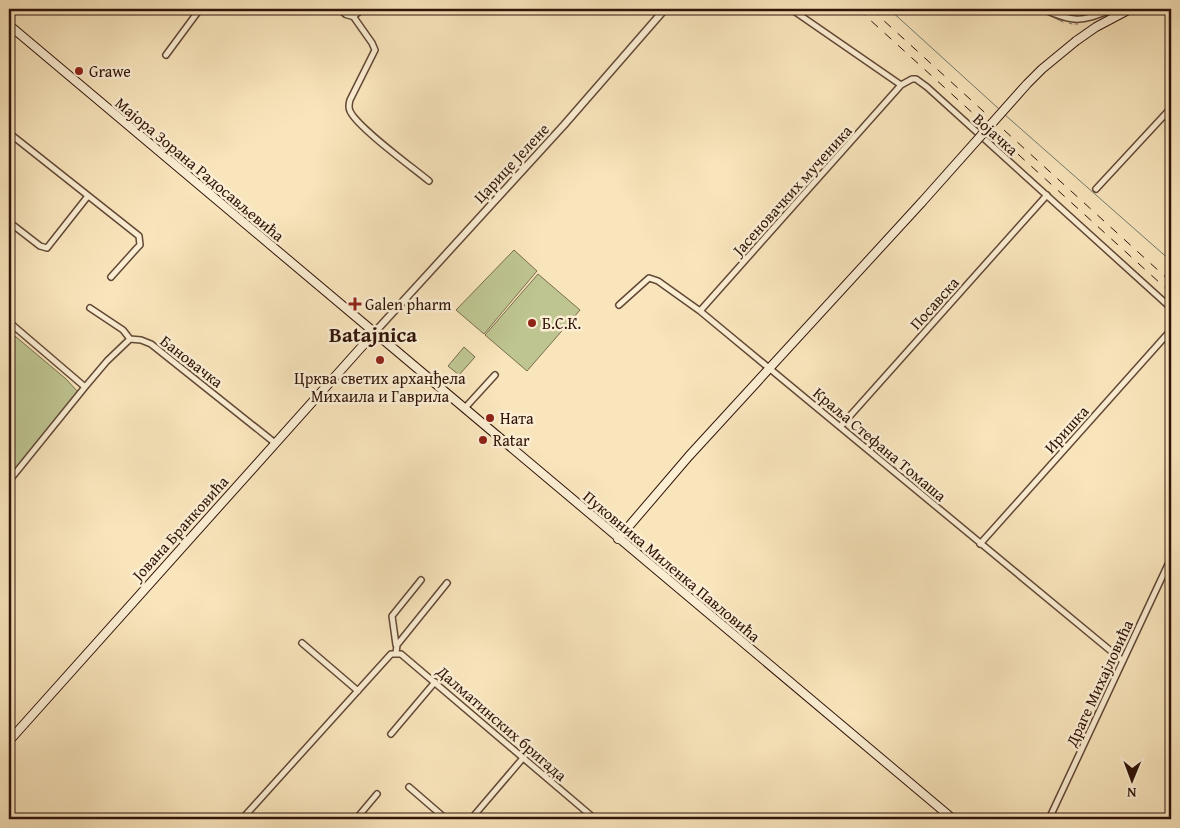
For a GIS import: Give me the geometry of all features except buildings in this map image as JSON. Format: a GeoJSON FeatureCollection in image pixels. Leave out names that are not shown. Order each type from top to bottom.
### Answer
{"type":"FeatureCollection","features":[{"type":"Feature","properties":{"kind":"main road"},"geometry":{"type":"LineString","coordinates":[[618,539],[689,456],[922,202],[1026,84],[1076,41],[1096,27],[1130,9]]}},
{"type":"Feature","properties":{"kind":"main road","name":"Мајора Зорана Радосављевића"},"geometry":{"type":"LineString","coordinates":[[9,26],[374,333]]}},
{"type":"Feature","properties":{"kind":"main road","name":"Пуковника Миленка Павловића"},"geometry":{"type":"LineString","coordinates":[[374,333],[953,819]]}},
{"type":"Feature","properties":{"kind":"main road","name":"Јована Бранковића"},"geometry":{"type":"LineString","coordinates":[[9,741],[374,333]]}},
{"type":"Feature","properties":{"kind":"street"},"geometry":{"type":"LineString","coordinates":[[166,55],[200,9]]}},
{"type":"Feature","properties":{"kind":"street"},"geometry":{"type":"LineString","coordinates":[[340,9],[346,14],[353,16],[370,40],[374,50],[350,100],[348,107],[350,113],[365,128],[429,181]]}},
{"type":"Feature","properties":{"kind":"street"},"geometry":{"type":"LineString","coordinates":[[353,16],[362,9]]}},
{"type":"Feature","properties":{"kind":"street","name":"Царице Јелене"},"geometry":{"type":"LineString","coordinates":[[374,333],[564,125],[665,9]]}},
{"type":"Feature","properties":{"kind":"street"},"geometry":{"type":"LineString","coordinates":[[791,9],[901,85]]}},
{"type":"Feature","properties":{"kind":"street"},"geometry":{"type":"LineString","coordinates":[[1043,9],[1064,18],[1075,20],[1114,9]]}},
{"type":"Feature","properties":{"kind":"street","name":"Војачка"},"geometry":{"type":"LineString","coordinates":[[901,85],[910,79],[920,82],[1171,308]]}},
{"type":"Feature","properties":{"kind":"street","name":"Јасеновачких мученика"},"geometry":{"type":"LineString","coordinates":[[700,311],[901,85]]}},
{"type":"Feature","properties":{"kind":"street"},"geometry":{"type":"LineString","coordinates":[[1096,189],[1171,108]]}},
{"type":"Feature","properties":{"kind":"street"},"geometry":{"type":"LineString","coordinates":[[9,133],[134,232],[140,240],[137,248],[111,277]]}},
{"type":"Feature","properties":{"kind":"street","name":"Посавска"},"geometry":{"type":"LineString","coordinates":[[840,427],[1046,195]]}},
{"type":"Feature","properties":{"kind":"street"},"geometry":{"type":"LineString","coordinates":[[9,222],[45,249],[52,244],[88,196]]}},
{"type":"Feature","properties":{"kind":"street","name":"Краља Стефана Томаша"},"geometry":{"type":"LineString","coordinates":[[619,305],[645,281],[653,279],[700,311],[1123,661]]}},
{"type":"Feature","properties":{"kind":"street","name":"Бановачка"},"geometry":{"type":"LineString","coordinates":[[90,308],[122,330],[130,339],[141,340],[151,344],[275,443]]}},
{"type":"Feature","properties":{"kind":"street"},"geometry":{"type":"LineString","coordinates":[[9,322],[85,387]]}},
{"type":"Feature","properties":{"kind":"street","name":"Иришка"},"geometry":{"type":"LineString","coordinates":[[980,544],[1171,330]]}},
{"type":"Feature","properties":{"kind":"street"},"geometry":{"type":"LineString","coordinates":[[9,481],[107,361],[130,339]]}},
{"type":"Feature","properties":{"kind":"street"},"geometry":{"type":"LineString","coordinates":[[464,409],[495,375]]}},
{"type":"Feature","properties":{"kind":"street","name":"Драге Михајловића"},"geometry":{"type":"LineString","coordinates":[[1049,819],[1171,558]]}},
{"type":"Feature","properties":{"kind":"street"},"geometry":{"type":"LineString","coordinates":[[396,645],[392,616],[421,580]]}},
{"type":"Feature","properties":{"kind":"street"},"geometry":{"type":"LineString","coordinates":[[242,819],[393,653],[396,645],[447,583]]}},
{"type":"Feature","properties":{"kind":"street"},"geometry":{"type":"LineString","coordinates":[[302,643],[358,691]]}},
{"type":"Feature","properties":{"kind":"street","name":"Далматинских бригада"},"geometry":{"type":"LineString","coordinates":[[393,653],[401,654],[435,682],[591,818]]}},
{"type":"Feature","properties":{"kind":"street"},"geometry":{"type":"LineString","coordinates":[[391,734],[435,682]]}},
{"type":"Feature","properties":{"kind":"street"},"geometry":{"type":"LineString","coordinates":[[471,819],[523,758]]}},
{"type":"Feature","properties":{"kind":"street"},"geometry":{"type":"LineString","coordinates":[[409,787],[446,819]]}},
{"type":"Feature","properties":{"kind":"street"},"geometry":{"type":"LineString","coordinates":[[356,819],[377,794]]}},
{"type":"Feature","properties":{"kind":"green space"},"geometry":{"type":"Polygon","coordinates":[[[514,250],[537,271],[484,334],[456,310],[514,250]]]}},
{"type":"Feature","properties":{"kind":"green space","name":"Б.С.К."},"geometry":{"type":"Polygon","coordinates":[[[538,274],[580,310],[527,371],[485,335],[538,274]]]}},
{"type":"Feature","properties":{"kind":"green space"},"geometry":{"type":"Polygon","coordinates":[[[9,331],[66,379],[78,392],[9,476],[9,331]]]}},
{"type":"Feature","properties":{"kind":"green space"},"geometry":{"type":"Polygon","coordinates":[[[464,347],[475,357],[459,375],[448,366],[464,347]]]}},
{"type":"Feature","properties":{"kind":"waterway"},"geometry":{"type":"LineString","coordinates":[[889,9],[999,109]]}},
{"type":"Feature","properties":{"kind":"waterway"},"geometry":{"type":"LineString","coordinates":[[1053,17],[1063,22]]}},
{"type":"Feature","properties":{"kind":"waterway"},"geometry":{"type":"LineString","coordinates":[[1004,114],[1171,261]]}},
{"type":"Feature","properties":{"kind":"railway"},"geometry":{"type":"LineString","coordinates":[[858,9],[1171,293]]}},
{"type":"Feature","properties":{"kind":"railway"},"geometry":{"type":"LineString","coordinates":[[871,9],[1171,282]]}},
{"type":"Feature","properties":{"kind":"place","name":"Grawe"},"geometry":{"type":"Point","coordinates":[79,71]}},
{"type":"Feature","properties":{"kind":"place","name":"Galen pharm"},"geometry":{"type":"Point","coordinates":[355,304]}},
{"type":"Feature","properties":{"kind":"place","name":"Б.С.К."},"geometry":{"type":"Point","coordinates":[532,323]}},
{"type":"Feature","properties":{"kind":"place","name":"Црква светих арханђела Михаила и Гаврила"},"geometry":{"type":"Point","coordinates":[380,360]}},
{"type":"Feature","properties":{"kind":"place","name":"Ната"},"geometry":{"type":"Point","coordinates":[490,418]}},
{"type":"Feature","properties":{"kind":"place","name":"Ratar"},"geometry":{"type":"Point","coordinates":[483,440]}},
{"type":"Feature","properties":{"kind":"district","name":"Batajnica"},"geometry":{"type":"Point","coordinates":[373,334]}}]}
